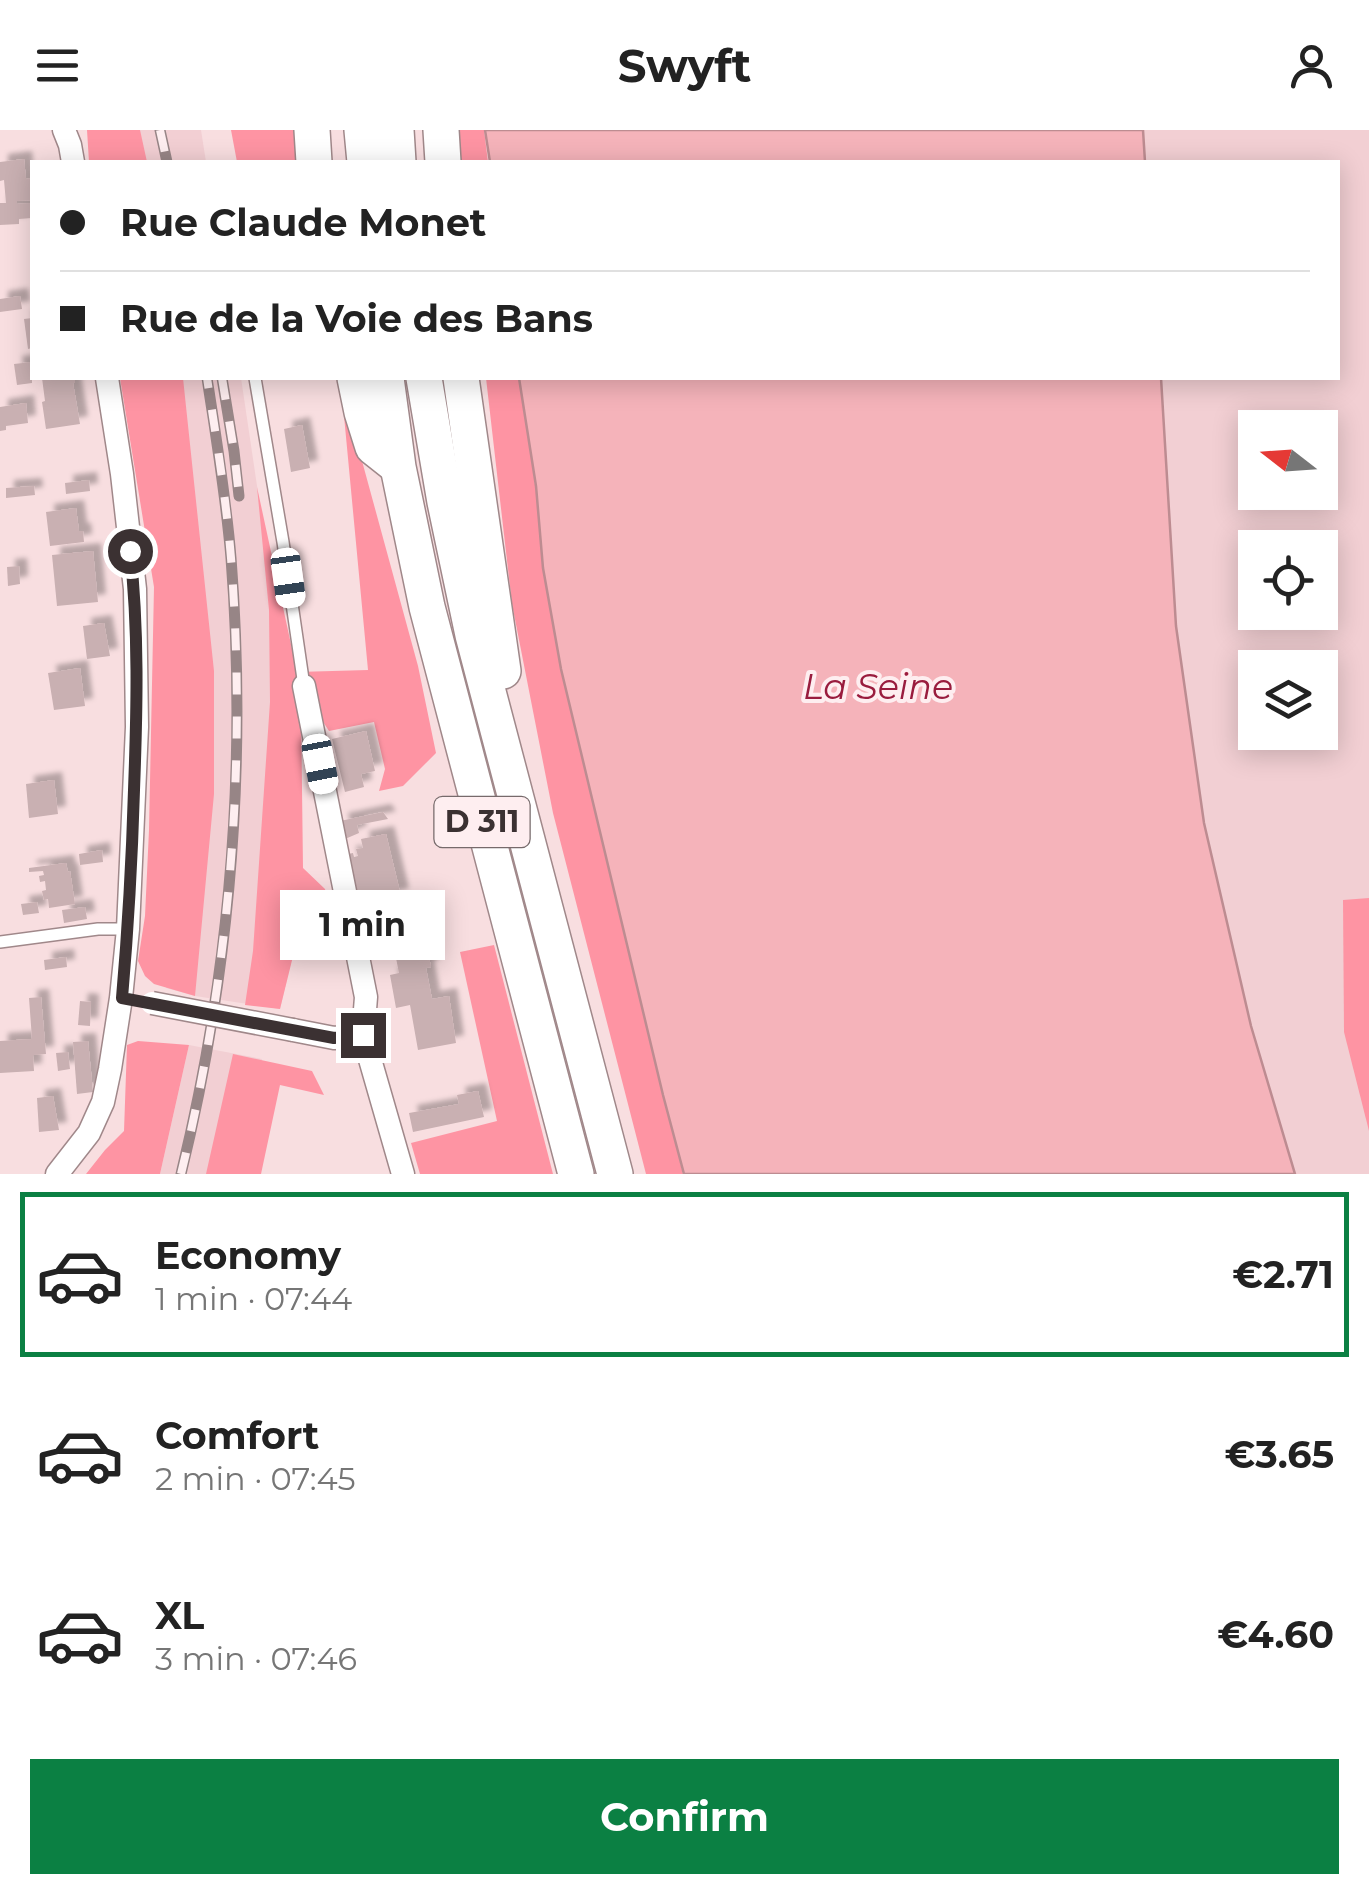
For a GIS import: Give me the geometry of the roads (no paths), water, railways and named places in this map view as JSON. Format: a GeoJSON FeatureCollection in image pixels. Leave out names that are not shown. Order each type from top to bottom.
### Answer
{"type":"FeatureCollection","features":[{"type":"Feature","properties":{"kind":"main road"},"geometry":{"type":"LineString","coordinates":[[312,130],[314,160]]}},
{"type":"Feature","properties":{"kind":"main road"},"geometry":{"type":"LineString","coordinates":[[362,130],[365,160]]}},
{"type":"Feature","properties":{"kind":"main road"},"geometry":{"type":"LineString","coordinates":[[396,130],[398,160]]}},
{"type":"Feature","properties":{"kind":"main road"},"geometry":{"type":"LineString","coordinates":[[441,130],[443,160]]}},
{"type":"Feature","properties":{"kind":"main road"},"geometry":{"type":"LineString","coordinates":[[356,380],[373,447],[398,467]]}},
{"type":"Feature","properties":{"kind":"main road","name":"D 311"},"geometry":{"type":"LineString","coordinates":[[386,380],[398,467],[426,607],[576,1174]]}},
{"type":"Feature","properties":{"kind":"main road","name":"D 311"},"geometry":{"type":"LineString","coordinates":[[424,380],[444,502],[473,635],[615,1174]]}},
{"type":"Feature","properties":{"kind":"main road"},"geometry":{"type":"LineString","coordinates":[[461,380],[504,676],[494,716]]}},
{"type":"Feature","properties":{"kind":"street"},"geometry":{"type":"LineString","coordinates":[[64,130],[73,160]]}},
{"type":"Feature","properties":{"kind":"street"},"geometry":{"type":"LineString","coordinates":[[58,1174],[97,1119],[122,998],[128,929],[136,727],[135,590],[106,380]]}},
{"type":"Feature","properties":{"kind":"street"},"geometry":{"type":"LineString","coordinates":[[304,686],[366,997],[363,1035],[403,1174]]}},
{"type":"Feature","properties":{"kind":"street"},"geometry":{"type":"LineString","coordinates":[[122,998],[334,1038],[363,1035]]}},
{"type":"Feature","properties":{"kind":"lane"},"geometry":{"type":"LineString","coordinates":[[255,380],[304,686]]}},
{"type":"Feature","properties":{"kind":"lane"},"geometry":{"type":"LineString","coordinates":[[0,942],[98,929],[128,929]]}},
{"type":"Feature","properties":{"kind":"water"},"geometry":{"type":"Polygon","coordinates":[[[485,130],[1143,130],[1145,160],[490,160],[485,130]]]}},
{"type":"Feature","properties":{"kind":"water","name":"La Seine"},"geometry":{"type":"Polygon","coordinates":[[[519,380],[1161,380],[1176,626],[1204,823],[1251,1026],[1295,1174],[684,1174],[561,669],[543,568],[536,486],[519,380]]]}},
{"type":"Feature","properties":{"kind":"railway"},"geometry":{"type":"LineString","coordinates":[[160,130],[167,160]]}},
{"type":"Feature","properties":{"kind":"railway"},"geometry":{"type":"LineString","coordinates":[[181,1174],[212,1022],[223,945],[235,790],[237,713],[231,558],[207,380]]}},
{"type":"Feature","properties":{"kind":"railway"},"geometry":{"type":"LineString","coordinates":[[222,380],[239,496]]}}]}
